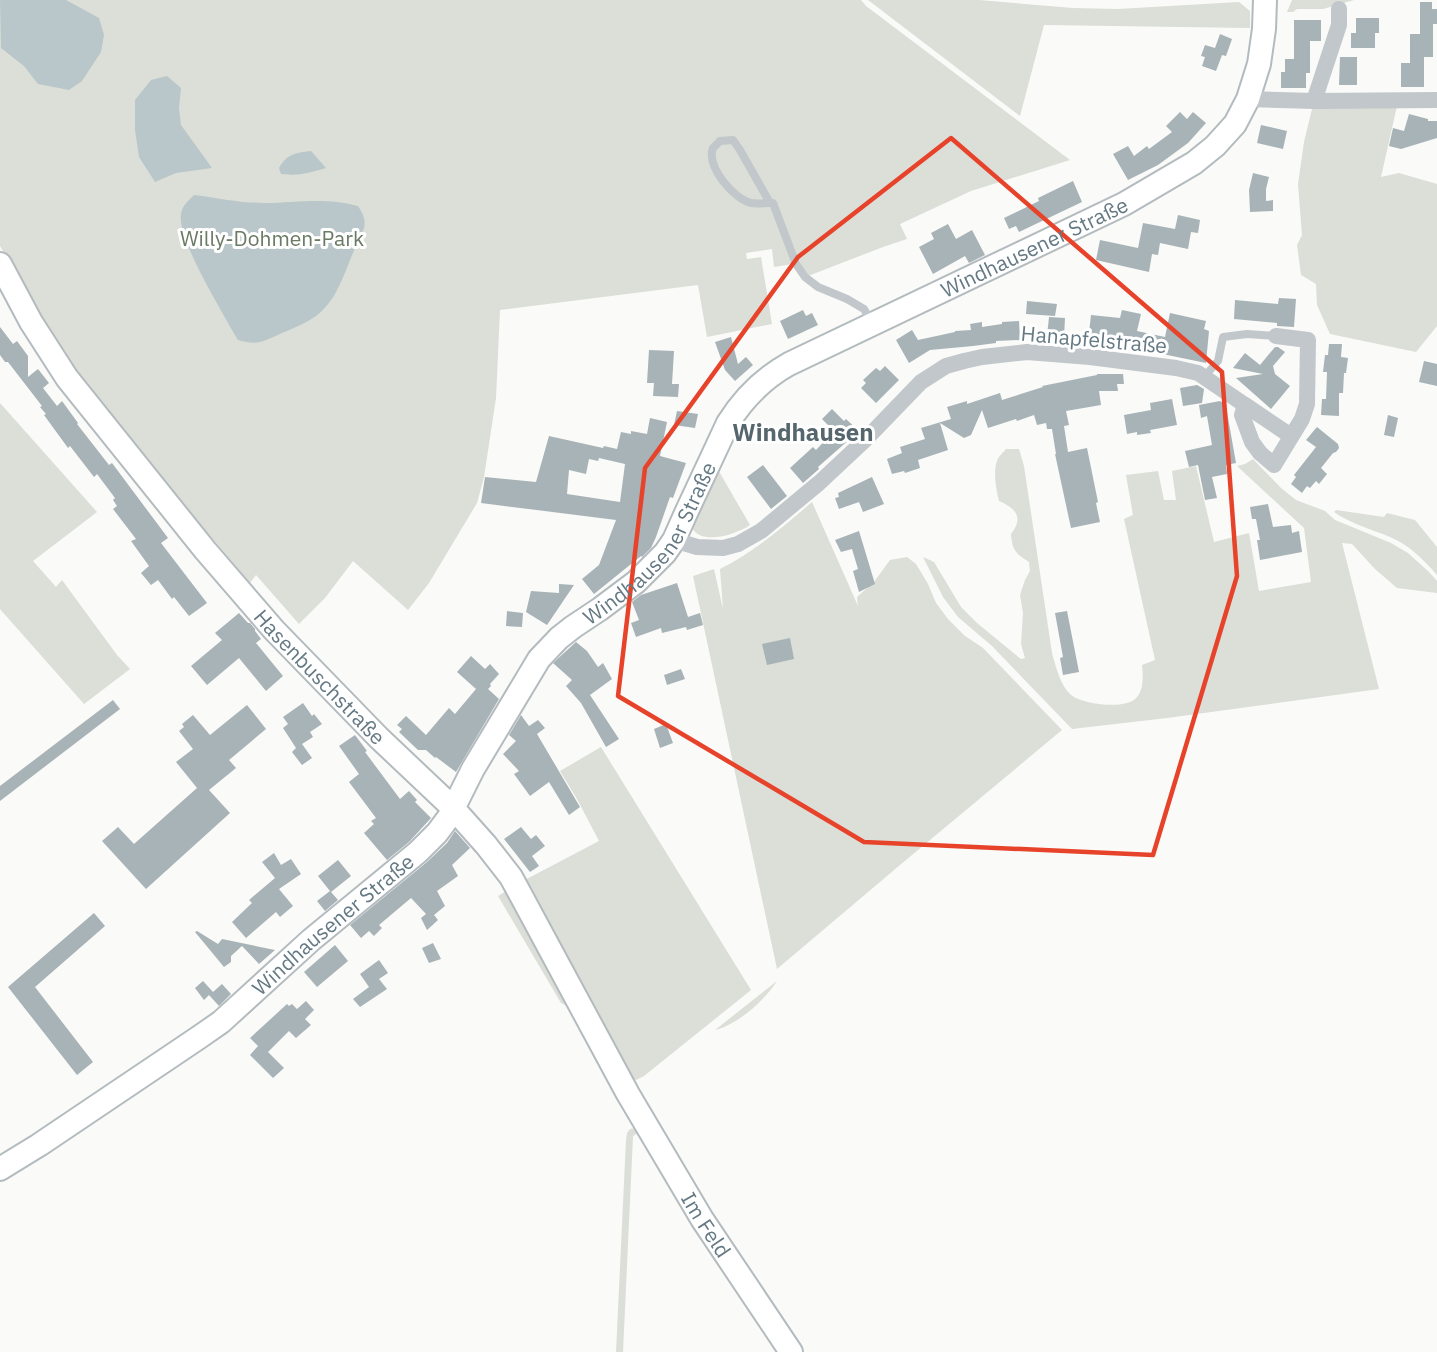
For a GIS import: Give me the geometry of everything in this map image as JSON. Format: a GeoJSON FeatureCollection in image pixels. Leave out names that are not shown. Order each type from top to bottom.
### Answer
{"type":"FeatureCollection","features":[{"type":"Feature","properties":{"kind":"street","name":"Windhausener Straße"},"geometry":{"type":"LineString","coordinates":[[0,1169],[220,1022],[311,940],[418,852],[437,833],[449,817],[473,769],[539,659],[559,638],[636,582],[674,540],[728,423],[760,385],[782,368],[1124,204],[1194,164],[1215,146],[1235,124],[1248,99],[1259,64],[1265,0]]}},
{"type":"Feature","properties":{"kind":"street"},"geometry":{"type":"LineString","coordinates":[[1314,101],[1339,25],[1339,9]]}},
{"type":"Feature","properties":{"kind":"street"},"geometry":{"type":"LineString","coordinates":[[1248,99],[1314,101],[1436,95]]}},
{"type":"Feature","properties":{"kind":"street","name":"Hasenbuschstraße"},"geometry":{"type":"LineString","coordinates":[[0,264],[31,322],[68,378],[206,550],[274,630],[379,738],[453,808],[486,845],[511,878],[628,1094]]}},
{"type":"Feature","properties":{"kind":"street"},"geometry":{"type":"LineString","coordinates":[[1245,405],[1242,415],[1252,442],[1260,453],[1274,465],[1302,419],[1307,404],[1308,340],[1276,336]]}},
{"type":"Feature","properties":{"kind":"street","name":"Hanapfelstraße"},"geometry":{"type":"LineString","coordinates":[[674,540],[697,548],[723,548],[738,544],[761,531],[819,483],[865,440],[921,382],[946,366],[982,357],[1027,352],[1137,362],[1198,373],[1291,436]]}},
{"type":"Feature","properties":{"kind":"street","name":"Im Feld"},"geometry":{"type":"LineString","coordinates":[[628,1094],[702,1219],[791,1352]]}},
{"type":"Feature","properties":{"kind":"lane"},"geometry":{"type":"LineString","coordinates":[[770,203],[751,203],[731,189],[720,177],[712,160],[713,147],[720,141],[733,140],[770,203],[773,204],[796,264],[805,277],[818,287],[864,309],[872,324]]}},
{"type":"Feature","properties":{"kind":"lane"},"geometry":{"type":"LineString","coordinates":[[1205,376],[1218,361],[1223,336],[1247,334],[1276,336]]}},
{"type":"Feature","properties":{"kind":"highlighted area"},"geometry":{"type":"Polygon","coordinates":[[[951,138],[1222,372],[1237,576],[1153,855],[864,842],[618,696],[645,468],[798,257],[951,138]]]}},
{"type":"Feature","properties":{"kind":"green space","name":"Willy-Dohmen-Park"},"geometry":{"type":"Polygon","coordinates":[[[0,0],[861,0],[1070,160],[971,191],[900,224],[907,239],[808,276],[799,263],[774,267],[772,249],[746,253],[747,259],[761,257],[772,324],[707,337],[698,285],[500,310],[496,398],[484,477],[477,503],[429,583],[408,610],[353,561],[325,598],[299,624],[256,575],[250,583],[75,375],[0,246],[0,0]]]}},
{"type":"Feature","properties":{"kind":"green space"},"geometry":{"type":"Polygon","coordinates":[[[868,0],[979,0],[1073,8],[1118,9],[1239,2],[1250,11],[1250,28],[1044,25],[1020,116],[868,0]]]}},
{"type":"Feature","properties":{"kind":"green space"},"geometry":{"type":"Polygon","coordinates":[[[1292,0],[1354,0],[1323,9],[1297,9],[1287,12],[1292,0]]]}},
{"type":"Feature","properties":{"kind":"green space"},"geometry":{"type":"Polygon","coordinates":[[[1313,105],[1397,106],[1381,177],[1399,173],[1437,184],[1437,326],[1416,352],[1330,334],[1317,305],[1316,284],[1301,275],[1297,245],[1302,235],[1298,184],[1304,142],[1313,105]]]}},
{"type":"Feature","properties":{"kind":"green space"},"geometry":{"type":"Polygon","coordinates":[[[0,403],[97,512],[33,561],[56,587],[62,580],[117,655],[130,669],[84,704],[0,609],[0,403]]]}},
{"type":"Feature","properties":{"kind":"green space"},"geometry":{"type":"Polygon","coordinates":[[[1006,449],[1019,449],[1024,466],[1052,653],[1057,670],[1067,691],[1085,701],[1115,705],[1132,701],[1141,690],[1142,665],[1155,660],[1124,519],[1133,515],[1126,475],[1158,471],[1164,500],[1176,500],[1172,471],[1196,466],[1214,542],[1249,533],[1259,591],[1311,582],[1304,528],[1237,466],[1253,459],[1296,500],[1325,511],[1335,520],[1391,543],[1408,553],[1437,581],[1437,593],[1397,588],[1352,544],[1342,543],[1379,689],[1072,729],[992,646],[958,617],[943,597],[923,557],[934,562],[961,607],[977,623],[1021,659],[1025,658],[1021,644],[1023,613],[1020,595],[1030,571],[1029,562],[1018,554],[1012,544],[1011,534],[1017,523],[1016,514],[1014,510],[999,501],[995,479],[997,461],[1006,449]]]}},
{"type":"Feature","properties":{"kind":"green space"},"geometry":{"type":"Polygon","coordinates":[[[717,468],[750,525],[729,535],[703,536],[692,528],[717,468]]]}},
{"type":"Feature","properties":{"kind":"green space"},"geometry":{"type":"Polygon","coordinates":[[[812,502],[858,606],[857,597],[874,582],[890,560],[907,557],[916,564],[936,603],[948,619],[965,636],[983,648],[1062,730],[777,969],[693,576],[714,569],[723,609],[720,569],[756,547],[812,502]]]}},
{"type":"Feature","properties":{"kind":"green space"},"geometry":{"type":"Polygon","coordinates":[[[1336,510],[1384,517],[1387,513],[1415,520],[1437,547],[1437,575],[1410,548],[1390,537],[1347,520],[1334,512],[1336,510]]]}},
{"type":"Feature","properties":{"kind":"green space"},"geometry":{"type":"Polygon","coordinates":[[[601,747],[751,990],[636,1080],[629,1078],[521,882],[599,841],[560,771],[601,747]]]}},
{"type":"Feature","properties":{"kind":"green space"},"geometry":{"type":"Polygon","coordinates":[[[510,889],[571,1008],[561,1003],[498,896],[510,889]]]}},
{"type":"Feature","properties":{"kind":"green space"},"geometry":{"type":"Polygon","coordinates":[[[777,981],[750,1011],[732,1023],[715,1030],[777,981]]]}},
{"type":"Feature","properties":{"kind":"green space"},"geometry":{"type":"Polygon","coordinates":[[[636,1128],[640,1131],[633,1136],[623,1352],[616,1352],[626,1140],[630,1129],[636,1128]]]}},
{"type":"Feature","properties":{"kind":"shaded area"},"geometry":{"type":"Polygon","coordinates":[[[0,0],[66,0],[99,18],[104,35],[101,52],[82,81],[69,90],[38,84],[24,66],[1,48],[0,0]]]}},
{"type":"Feature","properties":{"kind":"shaded area"},"geometry":{"type":"Polygon","coordinates":[[[167,76],[181,88],[179,108],[181,125],[212,168],[176,173],[155,182],[139,157],[135,130],[135,100],[151,80],[167,76]]]}},
{"type":"Feature","properties":{"kind":"shaded area"},"geometry":{"type":"Polygon","coordinates":[[[311,151],[326,168],[309,173],[281,174],[279,168],[288,157],[311,151]]]}},
{"type":"Feature","properties":{"kind":"shaded area"},"geometry":{"type":"Polygon","coordinates":[[[194,195],[264,203],[322,201],[346,203],[358,206],[365,223],[340,285],[323,310],[308,321],[261,342],[245,342],[238,340],[232,330],[200,272],[185,239],[181,214],[184,206],[194,195]]]}},
{"type":"Feature","properties":{"kind":"building"},"geometry":{"type":"Polygon","coordinates":[[[1420,2],[1432,2],[1432,9],[1437,9],[1437,24],[1433,24],[1433,57],[1424,57],[1424,87],[1401,87],[1401,63],[1410,63],[1410,34],[1420,34],[1420,2]]]}},
{"type":"Feature","properties":{"kind":"building"},"geometry":{"type":"Polygon","coordinates":[[[1356,18],[1379,18],[1379,33],[1375,33],[1375,48],[1351,48],[1351,33],[1356,33],[1356,18]]]}},
{"type":"Feature","properties":{"kind":"building"},"geometry":{"type":"Polygon","coordinates":[[[1294,20],[1321,20],[1321,41],[1310,41],[1310,73],[1306,73],[1306,88],[1281,88],[1281,72],[1285,72],[1285,59],[1294,59],[1294,20]]]}},
{"type":"Feature","properties":{"kind":"building"},"geometry":{"type":"Polygon","coordinates":[[[1220,34],[1232,39],[1226,56],[1222,55],[1216,71],[1202,66],[1205,57],[1201,56],[1205,45],[1215,48],[1220,34]]]}},
{"type":"Feature","properties":{"kind":"building"},"geometry":{"type":"Polygon","coordinates":[[[1340,57],[1357,57],[1357,85],[1339,85],[1340,57]]]}},
{"type":"Feature","properties":{"kind":"building"},"geometry":{"type":"Polygon","coordinates":[[[1180,112],[1187,119],[1193,112],[1206,123],[1188,143],[1158,165],[1128,180],[1113,154],[1128,146],[1134,156],[1147,146],[1149,149],[1172,132],[1166,126],[1180,112]]]}},
{"type":"Feature","properties":{"kind":"building"},"geometry":{"type":"Polygon","coordinates":[[[1409,114],[1428,119],[1428,121],[1437,121],[1437,138],[1401,149],[1389,146],[1393,128],[1404,131],[1409,114]]]}},
{"type":"Feature","properties":{"kind":"building"},"geometry":{"type":"Polygon","coordinates":[[[1261,125],[1287,131],[1283,149],[1257,143],[1261,125]]]}},
{"type":"Feature","properties":{"kind":"building"},"geometry":{"type":"Polygon","coordinates":[[[1253,173],[1269,177],[1266,201],[1273,200],[1273,211],[1250,212],[1249,190],[1253,173]]]}},
{"type":"Feature","properties":{"kind":"building"},"geometry":{"type":"Polygon","coordinates":[[[1073,181],[1082,202],[1019,232],[1016,226],[1009,229],[1004,218],[1073,181]]]}},
{"type":"Feature","properties":{"kind":"building"},"geometry":{"type":"Polygon","coordinates":[[[1178,215],[1200,220],[1198,233],[1191,232],[1188,249],[1160,243],[1158,255],[1152,254],[1149,272],[1096,260],[1100,240],[1138,248],[1143,223],[1175,229],[1178,215]]]}},
{"type":"Feature","properties":{"kind":"building"},"geometry":{"type":"Polygon","coordinates":[[[948,224],[956,239],[972,230],[985,255],[969,263],[965,256],[933,274],[919,247],[934,239],[931,233],[948,224]]]}},
{"type":"Feature","properties":{"kind":"building"},"geometry":{"type":"Polygon","coordinates":[[[1279,298],[1296,299],[1294,327],[1234,319],[1235,300],[1278,304],[1279,298]]]}},
{"type":"Feature","properties":{"kind":"building"},"geometry":{"type":"Polygon","coordinates":[[[1027,301],[1057,304],[1055,316],[1026,314],[1027,301]]]}},
{"type":"Feature","properties":{"kind":"building"},"geometry":{"type":"Polygon","coordinates":[[[803,310],[806,316],[812,313],[818,325],[788,339],[780,321],[803,310]]]}},
{"type":"Feature","properties":{"kind":"building"},"geometry":{"type":"Polygon","coordinates":[[[1122,310],[1141,314],[1137,331],[1165,337],[1170,313],[1206,321],[1204,329],[1209,331],[1206,363],[1119,345],[1088,342],[1091,315],[1120,318],[1122,310]]]}},
{"type":"Feature","properties":{"kind":"building"},"geometry":{"type":"Polygon","coordinates":[[[1049,317],[1065,318],[1064,337],[1047,336],[1049,317]]]}},
{"type":"Feature","properties":{"kind":"building"},"geometry":{"type":"Polygon","coordinates":[[[1019,321],[1020,340],[930,350],[909,363],[896,340],[912,330],[918,340],[955,331],[971,330],[970,324],[982,322],[982,327],[1019,321]]]}},
{"type":"Feature","properties":{"kind":"building"},"geometry":{"type":"Polygon","coordinates":[[[0,327],[13,344],[17,341],[28,356],[28,377],[38,369],[49,383],[43,388],[57,406],[62,401],[77,424],[109,465],[112,463],[168,538],[161,543],[207,603],[189,616],[158,580],[151,585],[141,573],[149,566],[131,541],[136,539],[113,509],[117,506],[113,500],[115,498],[97,474],[94,477],[70,446],[68,448],[44,415],[46,414],[40,407],[42,406],[0,355],[0,327]]]}},
{"type":"Feature","properties":{"kind":"building"},"geometry":{"type":"Polygon","coordinates":[[[731,337],[738,364],[746,357],[753,365],[735,381],[725,370],[715,342],[731,337]]]}},
{"type":"Feature","properties":{"kind":"building"},"geometry":{"type":"Polygon","coordinates":[[[1329,344],[1342,344],[1341,357],[1348,358],[1346,373],[1344,373],[1343,393],[1339,393],[1339,416],[1321,415],[1322,399],[1326,399],[1327,372],[1323,372],[1329,344]]]}},
{"type":"Feature","properties":{"kind":"building"},"geometry":{"type":"Polygon","coordinates":[[[1275,347],[1285,352],[1273,366],[1275,374],[1290,386],[1271,409],[1236,378],[1263,374],[1233,368],[1245,353],[1260,365],[1275,347]]]}},
{"type":"Feature","properties":{"kind":"building"},"geometry":{"type":"Polygon","coordinates":[[[649,350],[674,351],[672,384],[679,384],[678,397],[653,396],[654,383],[647,383],[649,350]]]}},
{"type":"Feature","properties":{"kind":"building"},"geometry":{"type":"Polygon","coordinates":[[[1424,361],[1437,364],[1437,386],[1419,382],[1424,361]]]}},
{"type":"Feature","properties":{"kind":"building"},"geometry":{"type":"Polygon","coordinates":[[[885,366],[899,380],[876,403],[861,388],[866,383],[863,380],[876,368],[880,371],[885,366]]]}},
{"type":"Feature","properties":{"kind":"building"},"geometry":{"type":"Polygon","coordinates":[[[1097,374],[1123,374],[1124,384],[1117,384],[1118,391],[1099,391],[1101,405],[1066,411],[1069,425],[1064,426],[1068,452],[1087,448],[1100,522],[1071,528],[1052,429],[1047,429],[1046,423],[1037,425],[1034,415],[988,428],[982,410],[971,435],[964,438],[940,423],[948,450],[918,460],[920,468],[892,474],[887,459],[902,453],[900,447],[925,439],[921,428],[951,419],[947,407],[967,401],[967,404],[1000,393],[1002,400],[1042,386],[1097,374]]]}},
{"type":"Feature","properties":{"kind":"building"},"geometry":{"type":"Polygon","coordinates":[[[1197,385],[1204,389],[1202,403],[1183,406],[1180,388],[1197,385]]]}},
{"type":"Feature","properties":{"kind":"building"},"geometry":{"type":"Polygon","coordinates":[[[1172,399],[1177,425],[1150,430],[1151,433],[1127,434],[1124,415],[1151,410],[1150,403],[1172,399]]]}},
{"type":"Feature","properties":{"kind":"building"},"geometry":{"type":"Polygon","coordinates":[[[1220,401],[1227,412],[1236,463],[1226,465],[1227,474],[1212,477],[1217,498],[1205,500],[1198,465],[1189,467],[1185,451],[1212,445],[1207,416],[1201,418],[1199,405],[1220,401]]]}},
{"type":"Feature","properties":{"kind":"building"},"geometry":{"type":"Polygon","coordinates":[[[832,409],[859,431],[803,483],[790,468],[813,447],[816,450],[834,431],[822,419],[832,409]]]}},
{"type":"Feature","properties":{"kind":"building"},"geometry":{"type":"Polygon","coordinates":[[[677,411],[698,414],[695,428],[674,425],[677,411]]]}},
{"type":"Feature","properties":{"kind":"building"},"geometry":{"type":"Polygon","coordinates":[[[1388,415],[1398,418],[1394,437],[1384,435],[1388,415]]]}},
{"type":"Feature","properties":{"kind":"building"},"geometry":{"type":"Polygon","coordinates":[[[650,418],[667,422],[660,456],[686,463],[673,498],[670,497],[651,548],[594,594],[582,579],[599,565],[616,520],[481,503],[485,477],[536,482],[549,436],[617,449],[621,432],[647,434],[650,418]],[[599,458],[598,461],[589,459],[586,474],[569,470],[567,494],[620,502],[625,464],[599,458]]]}},
{"type":"Feature","properties":{"kind":"building"},"geometry":{"type":"Polygon","coordinates":[[[1317,427],[1338,444],[1339,448],[1321,468],[1327,474],[1319,484],[1316,481],[1310,488],[1307,486],[1302,493],[1291,484],[1296,477],[1294,475],[1316,447],[1306,440],[1317,427]]]}},
{"type":"Feature","properties":{"kind":"building"},"geometry":{"type":"Polygon","coordinates":[[[763,465],[787,496],[771,509],[747,477],[763,465]]]}},
{"type":"Feature","properties":{"kind":"building"},"geometry":{"type":"Polygon","coordinates":[[[872,477],[884,504],[863,512],[859,502],[839,509],[835,498],[839,497],[838,493],[872,477]]]}},
{"type":"Feature","properties":{"kind":"building"},"geometry":{"type":"Polygon","coordinates":[[[1268,504],[1273,527],[1291,525],[1292,533],[1299,531],[1302,552],[1260,560],[1257,540],[1260,540],[1256,519],[1252,519],[1250,507],[1268,504]]]}},
{"type":"Feature","properties":{"kind":"building"},"geometry":{"type":"Polygon","coordinates":[[[859,531],[875,584],[859,592],[853,571],[858,569],[852,549],[841,552],[835,540],[859,531]]]}},
{"type":"Feature","properties":{"kind":"building"},"geometry":{"type":"Polygon","coordinates":[[[677,583],[688,617],[700,613],[703,625],[687,630],[686,627],[662,633],[661,628],[636,637],[631,623],[639,620],[632,602],[641,595],[677,583]]]}},
{"type":"Feature","properties":{"kind":"building"},"geometry":{"type":"Polygon","coordinates":[[[559,584],[574,585],[547,625],[526,612],[531,591],[559,593],[559,584]]]}},
{"type":"Feature","properties":{"kind":"building"},"geometry":{"type":"Polygon","coordinates":[[[507,611],[523,613],[522,627],[506,626],[507,611]]]}},
{"type":"Feature","properties":{"kind":"building"},"geometry":{"type":"Polygon","coordinates":[[[1067,611],[1079,672],[1063,675],[1060,658],[1063,657],[1055,613],[1067,611]]]}},
{"type":"Feature","properties":{"kind":"building"},"geometry":{"type":"Polygon","coordinates":[[[239,613],[255,629],[261,639],[256,643],[283,676],[266,691],[239,658],[207,685],[191,666],[222,640],[215,633],[239,613]]]}},
{"type":"Feature","properties":{"kind":"building"},"geometry":{"type":"Polygon","coordinates":[[[790,638],[794,659],[767,665],[762,644],[790,638]]]}},
{"type":"Feature","properties":{"kind":"building"},"geometry":{"type":"Polygon","coordinates":[[[576,642],[587,651],[598,667],[603,663],[612,679],[590,695],[619,739],[606,747],[581,703],[566,686],[572,680],[553,663],[576,642]]]}},
{"type":"Feature","properties":{"kind":"building"},"geometry":{"type":"Polygon","coordinates":[[[471,656],[485,669],[490,664],[499,674],[488,689],[499,699],[456,772],[426,750],[418,750],[399,732],[402,729],[397,725],[406,716],[426,735],[449,708],[455,714],[476,689],[457,672],[471,656]]]}},
{"type":"Feature","properties":{"kind":"building"},"geometry":{"type":"Polygon","coordinates":[[[681,669],[685,679],[667,685],[664,675],[681,669]]]}},
{"type":"Feature","properties":{"kind":"building"},"geometry":{"type":"Polygon","coordinates":[[[113,700],[120,709],[0,801],[0,786],[113,700]]]}},
{"type":"Feature","properties":{"kind":"building"},"geometry":{"type":"Polygon","coordinates":[[[303,703],[312,716],[314,714],[322,724],[310,732],[313,737],[302,744],[312,758],[302,765],[292,752],[296,748],[283,728],[288,724],[283,717],[303,703]]]}},
{"type":"Feature","properties":{"kind":"building"},"geometry":{"type":"Polygon","coordinates":[[[247,705],[266,729],[229,760],[236,768],[209,790],[230,813],[146,889],[102,841],[118,827],[134,844],[197,788],[176,762],[193,749],[179,731],[184,727],[182,724],[193,715],[210,735],[247,705]]]}},
{"type":"Feature","properties":{"kind":"building"},"geometry":{"type":"Polygon","coordinates":[[[521,715],[529,726],[538,720],[545,728],[537,734],[580,807],[569,815],[549,782],[530,796],[514,774],[519,771],[503,754],[516,741],[509,735],[521,715]]]}},
{"type":"Feature","properties":{"kind":"building"},"geometry":{"type":"Polygon","coordinates":[[[666,724],[673,743],[660,748],[654,729],[666,724]]]}},
{"type":"Feature","properties":{"kind":"building"},"geometry":{"type":"Polygon","coordinates":[[[355,735],[400,799],[409,791],[417,800],[415,802],[431,818],[409,842],[387,860],[364,833],[374,824],[371,821],[376,818],[349,782],[359,774],[339,746],[355,735]]]}},
{"type":"Feature","properties":{"kind":"building"},"geometry":{"type":"Polygon","coordinates":[[[521,827],[531,839],[536,835],[545,846],[532,856],[539,866],[530,872],[504,839],[521,827]]]}},
{"type":"Feature","properties":{"kind":"building"},"geometry":{"type":"Polygon","coordinates":[[[455,831],[470,848],[452,865],[458,876],[437,891],[445,906],[434,915],[438,920],[427,930],[421,918],[426,914],[411,898],[379,925],[382,928],[374,936],[369,931],[361,938],[350,925],[427,862],[447,843],[455,831]]]}},
{"type":"Feature","properties":{"kind":"building"},"geometry":{"type":"Polygon","coordinates":[[[274,853],[281,865],[291,859],[301,874],[279,889],[293,906],[280,917],[276,912],[246,938],[232,922],[252,903],[249,900],[275,878],[262,862],[274,853]]]}},
{"type":"Feature","properties":{"kind":"building"},"geometry":{"type":"Polygon","coordinates":[[[338,860],[351,876],[331,892],[338,900],[325,911],[317,901],[330,891],[318,876],[338,860]]]}},
{"type":"Feature","properties":{"kind":"building"},"geometry":{"type":"Polygon","coordinates":[[[94,913],[105,926],[35,987],[93,1062],[77,1075],[8,987],[94,913]]]}},
{"type":"Feature","properties":{"kind":"building"},"geometry":{"type":"Polygon","coordinates":[[[197,931],[218,944],[222,939],[275,950],[259,964],[242,946],[231,956],[231,962],[224,967],[195,932],[197,931]]]}},
{"type":"Feature","properties":{"kind":"building"},"geometry":{"type":"Polygon","coordinates":[[[433,943],[441,959],[429,963],[422,948],[433,943]]]}},
{"type":"Feature","properties":{"kind":"building"},"geometry":{"type":"Polygon","coordinates":[[[335,945],[348,961],[317,987],[304,972],[335,945]]]}},
{"type":"Feature","properties":{"kind":"building"},"geometry":{"type":"Polygon","coordinates":[[[379,960],[388,973],[379,979],[387,989],[360,1007],[353,999],[369,987],[360,974],[379,960]]]}},
{"type":"Feature","properties":{"kind":"building"},"geometry":{"type":"Polygon","coordinates":[[[203,981],[213,992],[222,984],[231,994],[219,1006],[209,995],[204,1000],[195,988],[203,981]]]}},
{"type":"Feature","properties":{"kind":"building"},"geometry":{"type":"Polygon","coordinates":[[[306,1001],[314,1010],[305,1019],[311,1025],[296,1038],[289,1031],[268,1052],[284,1068],[273,1078],[250,1055],[258,1046],[250,1038],[287,1004],[289,1006],[292,1004],[297,1009],[306,1001]]]}},
{"type":"Feature","properties":{"kind":"district","name":"Windhausen"},"geometry":{"type":"Point","coordinates":[803,432]}}]}
